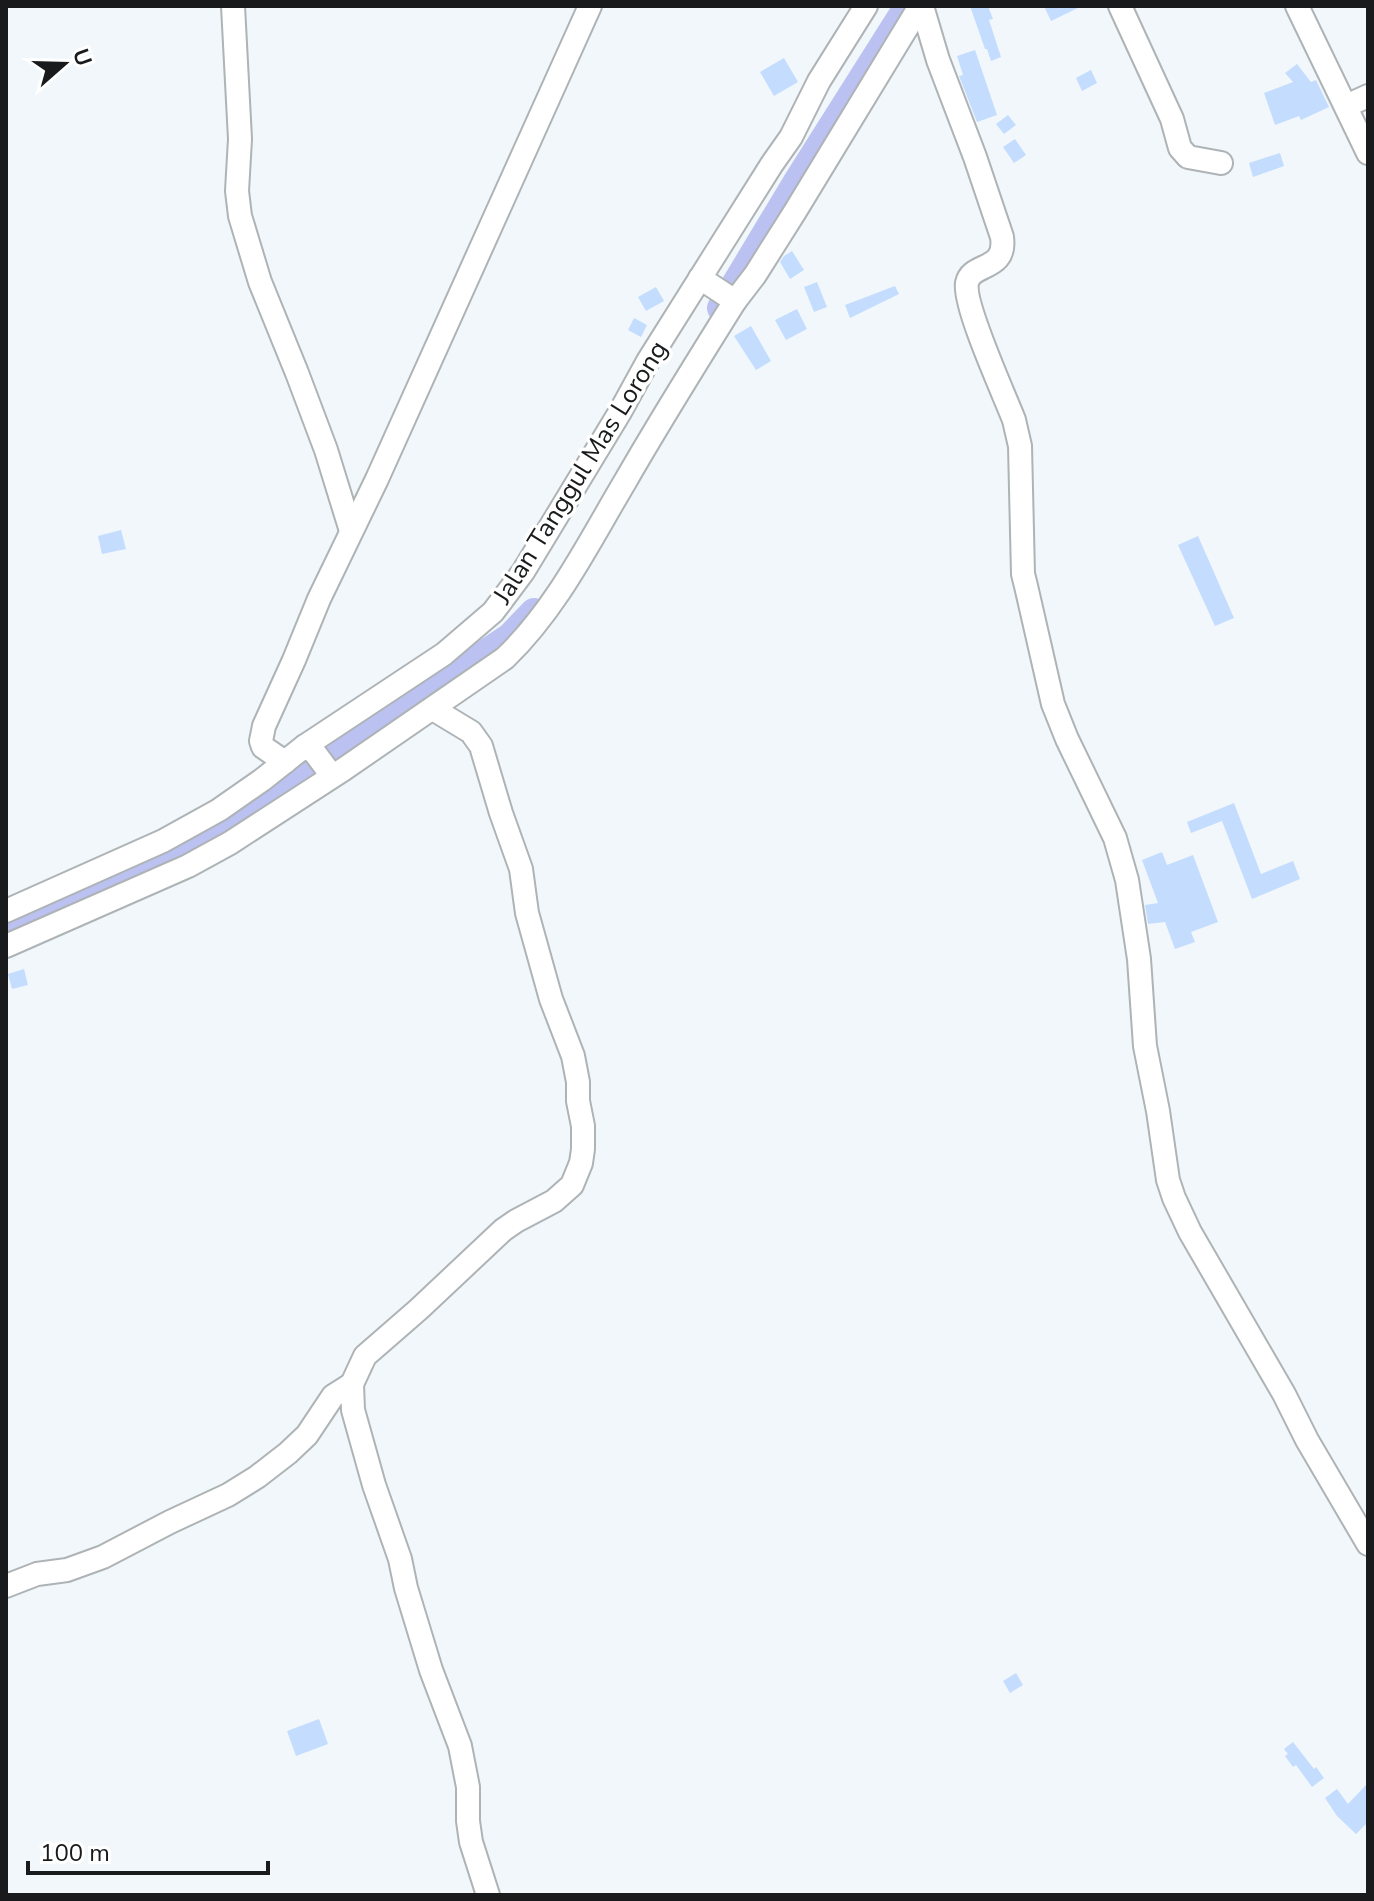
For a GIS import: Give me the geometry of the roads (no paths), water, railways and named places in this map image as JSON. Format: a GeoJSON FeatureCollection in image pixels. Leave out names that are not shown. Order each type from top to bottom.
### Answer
{"type":"FeatureCollection","features":[{"type":"Feature","properties":{"kind":"street"},"geometry":{"type":"LineString","coordinates":[[233,6],[240,139],[237,191],[240,216],[260,282],[326,450],[351,531]]}},
{"type":"Feature","properties":{"kind":"street"},"geometry":{"type":"LineString","coordinates":[[285,762],[263,747],[261,735],[319,599],[590,6]]}},
{"type":"Feature","properties":{"kind":"street","name":"Jalan Tanggul Mas Lorong"},"geometry":{"type":"LineString","coordinates":[[6,911],[185,830],[239,798],[285,762],[310,749],[444,654],[493,612],[523,572],[648,361],[718,290],[772,164],[791,137],[819,81],[866,6]]}},
{"type":"Feature","properties":{"kind":"street"},"geometry":{"type":"LineString","coordinates":[[6,946],[188,866],[230,843],[330,774],[433,709],[505,658],[527,637],[551,606],[668,407],[718,290],[755,275],[921,6]]}},
{"type":"Feature","properties":{"kind":"street"},"geometry":{"type":"LineString","coordinates":[[921,6],[1002,237],[1000,256],[968,279],[968,295],[1018,434],[1023,574],[1053,704],[1115,838],[1127,880],[1139,959],[1144,1036],[1168,1180],[1190,1232],[1368,1544]]}},
{"type":"Feature","properties":{"kind":"street"},"geometry":{"type":"LineString","coordinates":[[1120,6],[1172,119],[1180,148],[1188,157],[1221,163]]}},
{"type":"Feature","properties":{"kind":"street"},"geometry":{"type":"LineString","coordinates":[[1297,6],[1368,153]]}},
{"type":"Feature","properties":{"kind":"street"},"geometry":{"type":"LineString","coordinates":[[1346,106],[1368,96]]}},
{"type":"Feature","properties":{"kind":"street"},"geometry":{"type":"LineString","coordinates":[[433,709],[471,732],[481,746],[521,869],[527,913],[551,999],[576,1069],[583,1126],[583,1149],[578,1171],[565,1193],[503,1230],[365,1356],[352,1384],[353,1410],[374,1485],[400,1559],[431,1670],[460,1746],[468,1787],[471,1842],[488,1895]]}},
{"type":"Feature","properties":{"kind":"street"},"geometry":{"type":"LineString","coordinates":[[310,749],[330,774]]}},
{"type":"Feature","properties":{"kind":"street"},"geometry":{"type":"LineString","coordinates":[[6,1586],[37,1574],[67,1570],[103,1557],[228,1495],[288,1453],[307,1435],[333,1396],[352,1384]]}},
{"type":"Feature","properties":{"kind":"waterway"},"geometry":{"type":"LineString","coordinates":[[721,308],[908,6]]}},
{"type":"Feature","properties":{"kind":"waterway"},"geometry":{"type":"LineString","coordinates":[[6,930],[216,836],[510,637],[534,612]]}}]}
